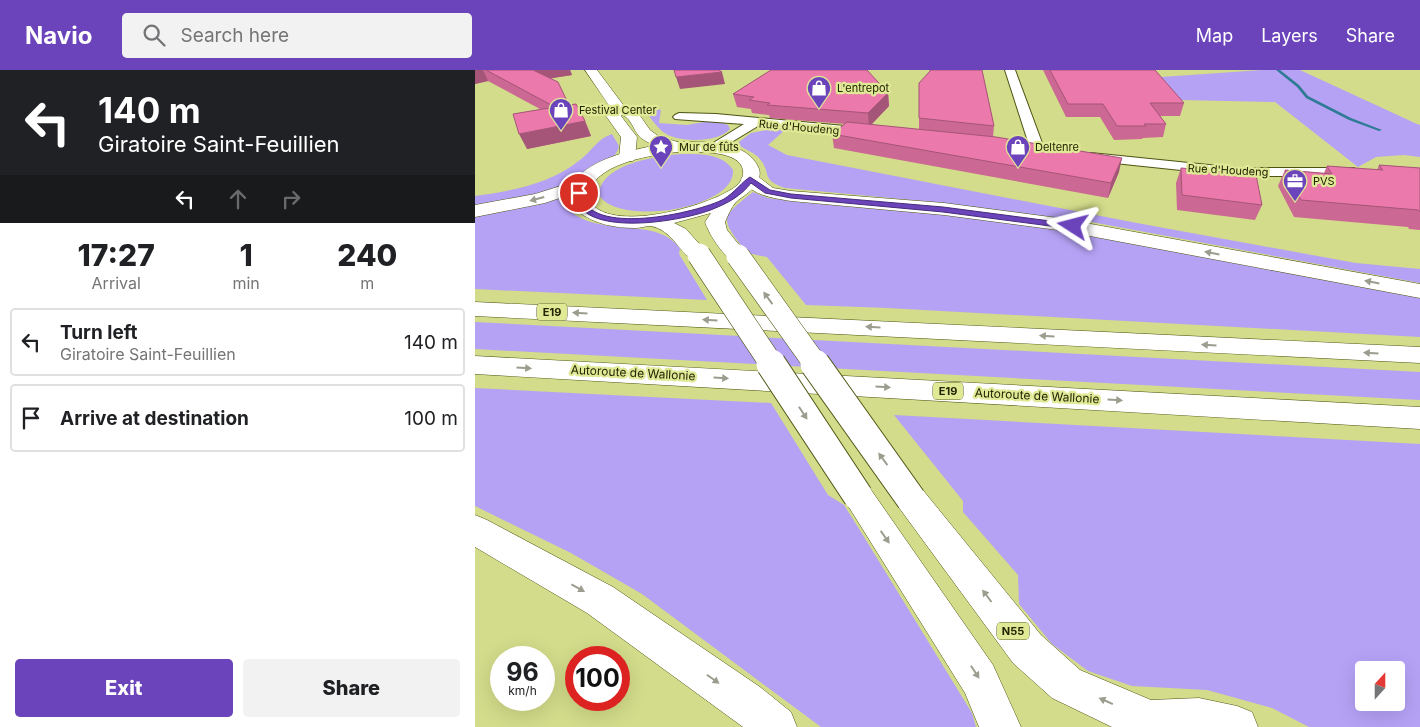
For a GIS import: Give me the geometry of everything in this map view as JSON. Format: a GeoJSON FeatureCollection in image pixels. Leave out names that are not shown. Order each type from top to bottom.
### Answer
{"type":"FeatureCollection","features":[{"type":"Feature","properties":{"kind":"main road"},"geometry":{"type":"LineString","coordinates":[[591,70],[619,109],[631,113],[645,134],[653,139],[678,147]]}},
{"type":"Feature","properties":{"kind":"main road"},"geometry":{"type":"LineString","coordinates":[[619,109],[613,116],[629,137],[627,158]]}},
{"type":"Feature","properties":{"kind":"main road"},"geometry":{"type":"LineString","coordinates":[[475,211],[532,201],[583,184],[601,169],[627,158],[678,147],[715,148],[741,156],[749,163],[752,171],[750,179],[768,192],[1058,224],[1420,291]]}},
{"type":"Feature","properties":{"kind":"main road","name":"N55"},"geometry":{"type":"LineString","coordinates":[[583,184],[579,193],[579,201],[585,209],[597,215],[633,222],[655,221],[692,214],[727,200],[742,190],[750,179]]}},
{"type":"Feature","properties":{"kind":"main road","name":"N55"},"geometry":{"type":"LineString","coordinates":[[727,200],[715,222],[718,231],[738,256],[911,499],[1027,649],[1066,684],[1141,724],[1199,719],[1237,727]]}},
{"type":"Feature","properties":{"kind":"main road","name":"N55"},"geometry":{"type":"LineString","coordinates":[[655,221],[679,233],[699,255],[979,678],[1000,727]]}},
{"type":"Feature","properties":{"kind":"main road","name":"E19"},"geometry":{"type":"LineString","coordinates":[[475,309],[1420,355]]}},
{"type":"Feature","properties":{"kind":"main road","name":"Autoroute de Wallonie"},"geometry":{"type":"LineString","coordinates":[[475,365],[1420,418]]}},
{"type":"Feature","properties":{"kind":"main road"},"geometry":{"type":"LineString","coordinates":[[475,530],[600,600],[745,702],[776,727]]}},
{"type":"Feature","properties":{"kind":"street"},"geometry":{"type":"LineString","coordinates":[[1010,70],[1038,151]]}},
{"type":"Feature","properties":{"kind":"street","name":"Rue d'Houdeng"},"geometry":{"type":"LineString","coordinates":[[679,117],[716,118],[883,134]]}},
{"type":"Feature","properties":{"kind":"street"},"geometry":{"type":"LineString","coordinates":[[715,148],[754,122]]}},
{"type":"Feature","properties":{"kind":"street","name":"Rue d'Houdeng"},"geometry":{"type":"LineString","coordinates":[[1077,155],[1238,172],[1364,172]]}},
{"type":"Feature","properties":{"kind":"shaded area"},"geometry":{"type":"Polygon","coordinates":[[[1262,70],[1300,70],[1420,125],[1420,157],[1404,155],[1376,157],[1358,167],[1275,102],[1181,100],[1161,77],[1262,70]]]}},
{"type":"Feature","properties":{"kind":"shaded area"},"geometry":{"type":"Polygon","coordinates":[[[643,108],[661,110],[659,123],[687,125],[715,120],[728,125],[730,129],[725,134],[708,139],[687,140],[669,136],[660,130],[643,108]]]}},
{"type":"Feature","properties":{"kind":"shaded area"},"geometry":{"type":"Polygon","coordinates":[[[771,129],[785,130],[768,145],[787,155],[1137,223],[1356,263],[1420,269],[1420,283],[1091,222],[922,201],[785,188],[772,182],[767,176],[759,158],[739,145],[739,142],[751,133],[771,129]]]}},
{"type":"Feature","properties":{"kind":"shaded area"},"geometry":{"type":"Polygon","coordinates":[[[612,134],[619,146],[618,151],[613,157],[571,181],[557,188],[534,195],[475,205],[475,196],[517,189],[556,175],[580,160],[599,142],[612,134]]]}},
{"type":"Feature","properties":{"kind":"shaded area"},"geometry":{"type":"Polygon","coordinates":[[[681,154],[710,156],[723,160],[733,170],[729,184],[716,195],[697,203],[674,209],[651,211],[628,210],[610,205],[599,195],[602,184],[619,169],[645,160],[681,154]]]}},
{"type":"Feature","properties":{"kind":"shaded area"},"geometry":{"type":"Polygon","coordinates":[[[753,192],[768,198],[798,202],[967,217],[1070,231],[1420,298],[1420,337],[806,305],[767,257],[747,253],[728,226],[729,214],[753,192]]]}},
{"type":"Feature","properties":{"kind":"shaded area"},"geometry":{"type":"Polygon","coordinates":[[[564,196],[566,208],[580,218],[611,226],[656,232],[669,238],[680,248],[679,254],[707,300],[475,289],[475,215],[564,196]]]}},
{"type":"Feature","properties":{"kind":"shaded area"},"geometry":{"type":"Polygon","coordinates":[[[475,322],[1420,372],[1420,400],[475,349],[475,322]]]}},
{"type":"Feature","properties":{"kind":"shaded area"},"geometry":{"type":"Polygon","coordinates":[[[475,388],[771,403],[828,495],[844,505],[972,713],[976,727],[821,727],[642,594],[571,553],[475,506],[475,388]]]}},
{"type":"Feature","properties":{"kind":"shaded area"},"geometry":{"type":"Polygon","coordinates":[[[894,415],[1420,444],[1420,727],[1309,727],[1272,708],[1207,690],[1132,686],[1088,671],[1052,644],[1019,604],[1018,575],[963,512],[963,501],[894,415]]]}},
{"type":"Feature","properties":{"kind":"building"},"geometry":{"type":"Polygon","coordinates":[[[486,70],[533,70],[558,82],[569,105],[576,104],[585,121],[519,134],[513,114],[555,107],[486,70]]]}},
{"type":"Feature","properties":{"kind":"building"},"geometry":{"type":"Polygon","coordinates":[[[674,70],[719,70],[722,72],[676,77],[674,70]]]}},
{"type":"Feature","properties":{"kind":"building"},"geometry":{"type":"Polygon","coordinates":[[[771,70],[867,70],[888,93],[868,113],[767,105],[770,103],[749,100],[754,97],[733,94],[771,70]]]}},
{"type":"Feature","properties":{"kind":"building"},"geometry":{"type":"Polygon","coordinates":[[[931,70],[982,70],[994,126],[919,118],[919,83],[931,70]]]}},
{"type":"Feature","properties":{"kind":"building"},"geometry":{"type":"Polygon","coordinates":[[[1050,70],[1155,70],[1184,103],[1150,103],[1166,124],[1117,126],[1103,104],[1068,104],[1050,70]]]}},
{"type":"Feature","properties":{"kind":"building"},"geometry":{"type":"Polygon","coordinates":[[[847,122],[996,137],[1122,158],[1111,183],[832,134],[847,122]]]}},
{"type":"Feature","properties":{"kind":"building"},"geometry":{"type":"Polygon","coordinates":[[[1379,165],[1420,168],[1420,212],[1418,210],[1301,200],[1285,170],[1332,174],[1327,166],[1383,170],[1379,165]]]}},
{"type":"Feature","properties":{"kind":"building"},"geometry":{"type":"Polygon","coordinates":[[[1181,168],[1256,175],[1262,205],[1182,195],[1181,168]]]}},
{"type":"Feature","properties":{"kind":"waterway"},"geometry":{"type":"LineString","coordinates":[[1278,70],[1298,86],[1307,97],[1350,119],[1380,130]]}},
{"type":"Feature","properties":{"kind":"place","name":"L'entrepot"},"geometry":{"type":"Point","coordinates":[819,109]}},
{"type":"Feature","properties":{"kind":"place","name":"Festival Center"},"geometry":{"type":"Point","coordinates":[561,131]}},
{"type":"Feature","properties":{"kind":"place","name":"Mur de fûts"},"geometry":{"type":"Point","coordinates":[661,168]}},
{"type":"Feature","properties":{"kind":"place","name":"Deltenre"},"geometry":{"type":"Point","coordinates":[1018,168]}},
{"type":"Feature","properties":{"kind":"place","name":"PVS"},"geometry":{"type":"Point","coordinates":[1295,202]}},
{"type":"Feature","properties":{"kind":"route"},"geometry":{"type":"LineString","coordinates":[[579,193],[579,201],[585,209],[597,215],[613,220],[633,222],[655,221],[709,209],[742,190],[750,179],[768,192],[791,196],[943,210],[1073,226]]}}]}
